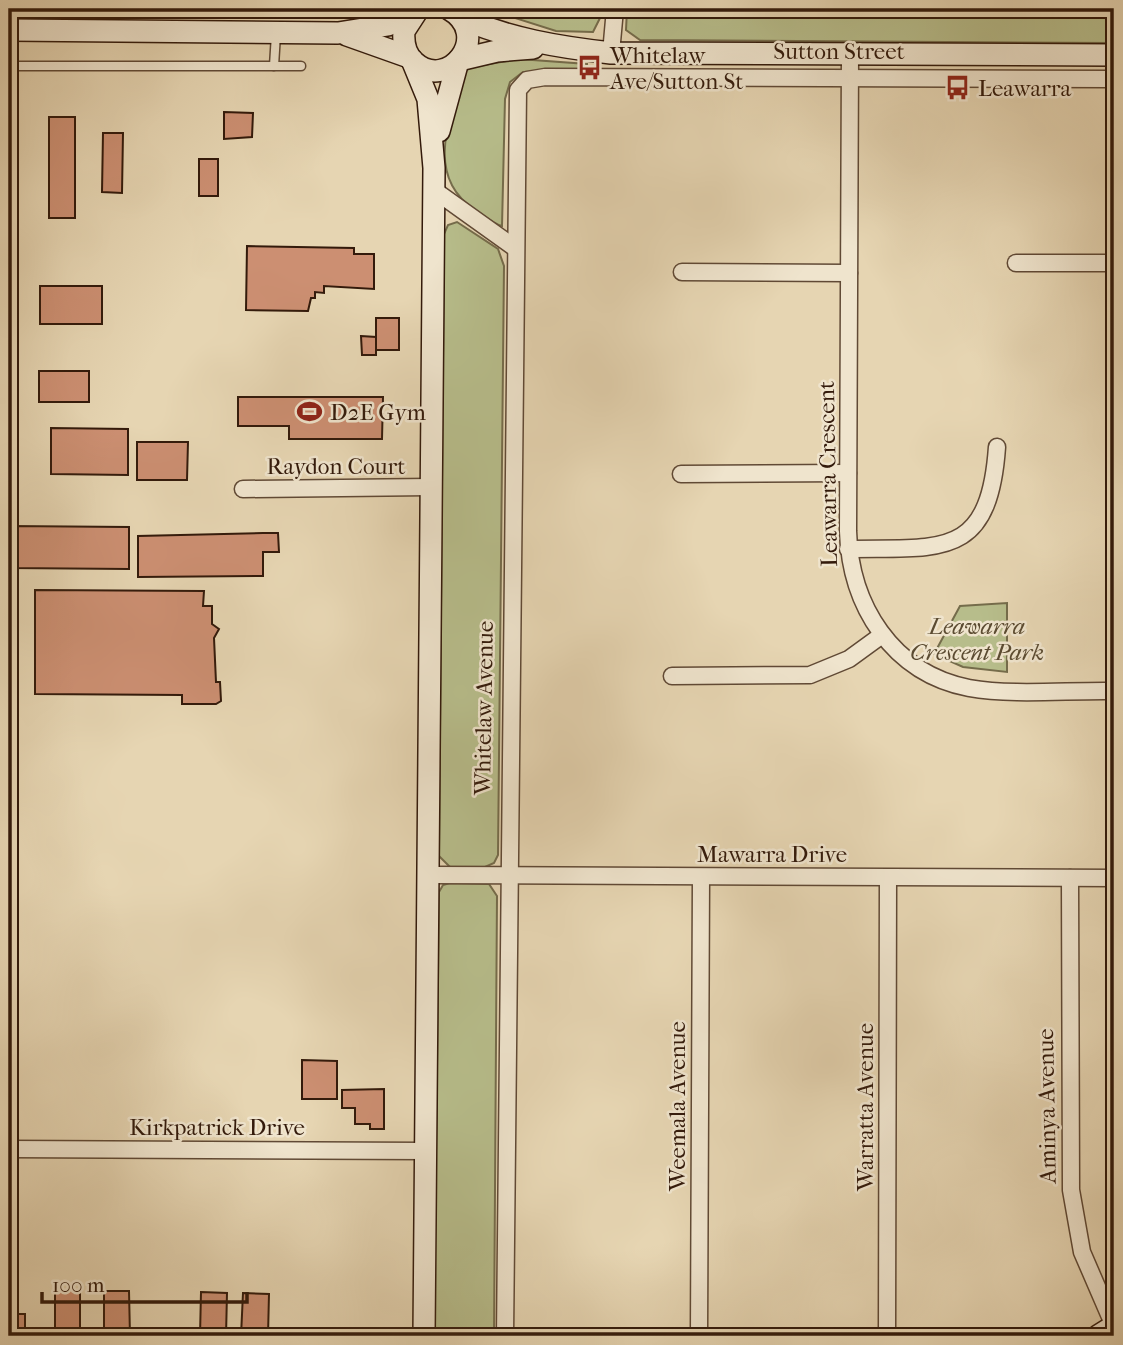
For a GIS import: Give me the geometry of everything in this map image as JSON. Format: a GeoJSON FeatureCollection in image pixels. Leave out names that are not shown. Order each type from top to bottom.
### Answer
{"type":"FeatureCollection","features":[{"type":"Feature","properties":{"kind":"street"},"geometry":{"type":"LineString","coordinates":[[611,53],[615,9]]}},
{"type":"Feature","properties":{"kind":"street"},"geometry":{"type":"LineString","coordinates":[[9,30],[338,33],[388,25],[418,11]]}},
{"type":"Feature","properties":{"kind":"street"},"geometry":{"type":"LineString","coordinates":[[418,11],[408,22],[403,37],[428,99],[434,168]]}},
{"type":"Feature","properties":{"kind":"street"},"geometry":{"type":"LineString","coordinates":[[424,1336],[433,190],[443,110],[468,40],[456,13]]}},
{"type":"Feature","properties":{"kind":"street","name":"Sutton Street"},"geometry":{"type":"LineString","coordinates":[[456,13],[506,36],[556,47],[611,53],[1114,55]]}},
{"type":"Feature","properties":{"kind":"street"},"geometry":{"type":"LineString","coordinates":[[338,33],[411,59]]}},
{"type":"Feature","properties":{"kind":"street","name":"Sutton Street"},"geometry":{"type":"LineString","coordinates":[[411,59],[435,70],[497,51],[556,47]]}},
{"type":"Feature","properties":{"kind":"street","name":"Leawarra Crescent"},"geometry":{"type":"LineString","coordinates":[[850,55],[848,549],[857,592],[882,635],[899,653],[923,670],[968,687],[1114,691]]}},
{"type":"Feature","properties":{"kind":"street","name":"Sutton Street"},"geometry":{"type":"LineString","coordinates":[[524,83],[545,77],[1114,79]]}},
{"type":"Feature","properties":{"kind":"street","name":"Whitelaw Avenue"},"geometry":{"type":"LineString","coordinates":[[505,1336],[516,101],[524,83]]}},
{"type":"Feature","properties":{"kind":"street"},"geometry":{"type":"LineString","coordinates":[[433,190],[515,248]]}},
{"type":"Feature","properties":{"kind":"street"},"geometry":{"type":"LineString","coordinates":[[1016,263],[1114,263]]}},
{"type":"Feature","properties":{"kind":"street"},"geometry":{"type":"LineString","coordinates":[[682,272],[849,273]]}},
{"type":"Feature","properties":{"kind":"street"},"geometry":{"type":"LineString","coordinates":[[848,549],[931,548],[959,538],[978,518],[990,494],[997,447]]}},
{"type":"Feature","properties":{"kind":"street"},"geometry":{"type":"LineString","coordinates":[[681,474],[848,473]]}},
{"type":"Feature","properties":{"kind":"street","name":"Raydon Court"},"geometry":{"type":"LineString","coordinates":[[243,489],[430,488]]}},
{"type":"Feature","properties":{"kind":"street"},"geometry":{"type":"LineString","coordinates":[[672,676],[810,675],[849,659],[882,635]]}},
{"type":"Feature","properties":{"kind":"street","name":"Mawarra Drive"},"geometry":{"type":"LineString","coordinates":[[429,875],[1114,878]]}},
{"type":"Feature","properties":{"kind":"street","name":"Weemala Avenue"},"geometry":{"type":"LineString","coordinates":[[699,1336],[701,877]]}},
{"type":"Feature","properties":{"kind":"street","name":"Warratta Avenue"},"geometry":{"type":"LineString","coordinates":[[887,1336],[888,878]]}},
{"type":"Feature","properties":{"kind":"street","name":"Aminya Avenue"},"geometry":{"type":"LineString","coordinates":[[1070,878],[1070,1190],[1078,1238],[1088,1268],[1114,1326]]}},
{"type":"Feature","properties":{"kind":"street","name":"Kirkpatrick Drive"},"geometry":{"type":"LineString","coordinates":[[9,1149],[426,1151]]}},
{"type":"Feature","properties":{"kind":"street"},"geometry":{"type":"LineString","coordinates":[[1098,1336],[1114,1326]]}},
{"type":"Feature","properties":{"kind":"lane"},"geometry":{"type":"LineString","coordinates":[[275,66],[276,31]]}},
{"type":"Feature","properties":{"kind":"lane"},"geometry":{"type":"LineString","coordinates":[[9,66],[301,66]]}},
{"type":"Feature","properties":{"kind":"green space"},"geometry":{"type":"Polygon","coordinates":[[[487,9],[533,9],[560,13],[568,9],[596,9],[601,16],[593,32],[556,31],[487,9]]]}},
{"type":"Feature","properties":{"kind":"green space"},"geometry":{"type":"Polygon","coordinates":[[[627,9],[1114,9],[1114,43],[640,40],[626,30],[627,9]]]}},
{"type":"Feature","properties":{"kind":"green space"},"geometry":{"type":"Polygon","coordinates":[[[519,59],[587,64],[587,70],[523,72],[510,82],[505,99],[502,226],[474,209],[458,195],[449,179],[445,143],[448,124],[466,68],[519,59]]]}},
{"type":"Feature","properties":{"kind":"green space"},"geometry":{"type":"Polygon","coordinates":[[[457,222],[498,249],[504,266],[498,855],[494,863],[485,867],[450,867],[439,856],[444,234],[448,225],[457,222]]]}},
{"type":"Feature","properties":{"kind":"green space","name":"Leawarra Crescent Park"},"geometry":{"type":"Polygon","coordinates":[[[1007,603],[1007,672],[963,667],[934,654],[960,606],[1007,603]]]}},
{"type":"Feature","properties":{"kind":"green space"},"geometry":{"type":"Polygon","coordinates":[[[489,884],[497,896],[494,1336],[437,1336],[434,1326],[439,892],[443,885],[489,884]]]}},
{"type":"Feature","properties":{"kind":"building"},"geometry":{"type":"Polygon","coordinates":[[[224,112],[253,113],[252,137],[224,139],[224,112]]]}},
{"type":"Feature","properties":{"kind":"building"},"geometry":{"type":"Polygon","coordinates":[[[49,117],[75,117],[75,218],[49,218],[49,117]]]}},
{"type":"Feature","properties":{"kind":"building"},"geometry":{"type":"Polygon","coordinates":[[[103,133],[123,133],[122,193],[102,192],[103,133]]]}},
{"type":"Feature","properties":{"kind":"building"},"geometry":{"type":"Polygon","coordinates":[[[199,159],[218,159],[218,196],[199,196],[199,159]]]}},
{"type":"Feature","properties":{"kind":"building"},"geometry":{"type":"Polygon","coordinates":[[[247,246],[354,248],[354,254],[374,254],[374,289],[324,286],[324,293],[315,292],[315,298],[311,298],[308,311],[246,310],[247,246]]]}},
{"type":"Feature","properties":{"kind":"building"},"geometry":{"type":"Polygon","coordinates":[[[40,286],[102,286],[102,324],[40,324],[40,286]]]}},
{"type":"Feature","properties":{"kind":"building"},"geometry":{"type":"Polygon","coordinates":[[[376,318],[399,318],[399,350],[376,350],[376,318]]]}},
{"type":"Feature","properties":{"kind":"building"},"geometry":{"type":"Polygon","coordinates":[[[361,336],[376,337],[376,355],[362,355],[361,336]]]}},
{"type":"Feature","properties":{"kind":"building"},"geometry":{"type":"Polygon","coordinates":[[[39,371],[89,371],[89,402],[39,402],[39,371]]]}},
{"type":"Feature","properties":{"kind":"building","name":"D2E Gym"},"geometry":{"type":"Polygon","coordinates":[[[238,397],[383,397],[382,439],[289,439],[289,426],[238,426],[238,397]]]}},
{"type":"Feature","properties":{"kind":"building"},"geometry":{"type":"Polygon","coordinates":[[[51,428],[128,429],[128,475],[51,474],[51,428]]]}},
{"type":"Feature","properties":{"kind":"building"},"geometry":{"type":"Polygon","coordinates":[[[137,442],[188,442],[187,480],[137,480],[137,442]]]}},
{"type":"Feature","properties":{"kind":"building"},"geometry":{"type":"Polygon","coordinates":[[[9,526],[129,527],[129,569],[9,568],[9,526]]]}},
{"type":"Feature","properties":{"kind":"building"},"geometry":{"type":"Polygon","coordinates":[[[278,533],[279,552],[263,552],[263,576],[138,577],[138,536],[278,533]]]}},
{"type":"Feature","properties":{"kind":"building"},"geometry":{"type":"Polygon","coordinates":[[[35,590],[204,591],[203,606],[212,606],[212,624],[219,629],[214,638],[216,682],[220,682],[221,701],[216,704],[182,704],[182,695],[35,694],[35,590]]]}},
{"type":"Feature","properties":{"kind":"building"},"geometry":{"type":"Polygon","coordinates":[[[302,1060],[337,1061],[337,1099],[302,1099],[302,1060]]]}},
{"type":"Feature","properties":{"kind":"building"},"geometry":{"type":"Polygon","coordinates":[[[384,1089],[384,1129],[370,1129],[370,1124],[355,1124],[355,1108],[342,1108],[342,1090],[384,1089]]]}},
{"type":"Feature","properties":{"kind":"building"},"geometry":{"type":"Polygon","coordinates":[[[55,1290],[80,1290],[80,1336],[55,1336],[55,1290]]]}},
{"type":"Feature","properties":{"kind":"building"},"geometry":{"type":"Polygon","coordinates":[[[104,1291],[129,1291],[130,1336],[104,1336],[104,1291]]]}},
{"type":"Feature","properties":{"kind":"building"},"geometry":{"type":"Polygon","coordinates":[[[201,1292],[227,1293],[226,1336],[200,1336],[201,1292]]]}},
{"type":"Feature","properties":{"kind":"building"},"geometry":{"type":"Polygon","coordinates":[[[243,1293],[269,1294],[268,1336],[241,1336],[243,1293]]]}},
{"type":"Feature","properties":{"kind":"building"},"geometry":{"type":"Polygon","coordinates":[[[9,1314],[25,1314],[25,1336],[9,1336],[9,1314]]]}},
{"type":"Feature","properties":{"kind":"place","name":"Whitelaw Ave/Sutton St"},"geometry":{"type":"Point","coordinates":[590,68]}},
{"type":"Feature","properties":{"kind":"place","name":"Leawarra"},"geometry":{"type":"Point","coordinates":[958,88]}},
{"type":"Feature","properties":{"kind":"place","name":"D2E Gym"},"geometry":{"type":"Point","coordinates":[310,412]}}]}
